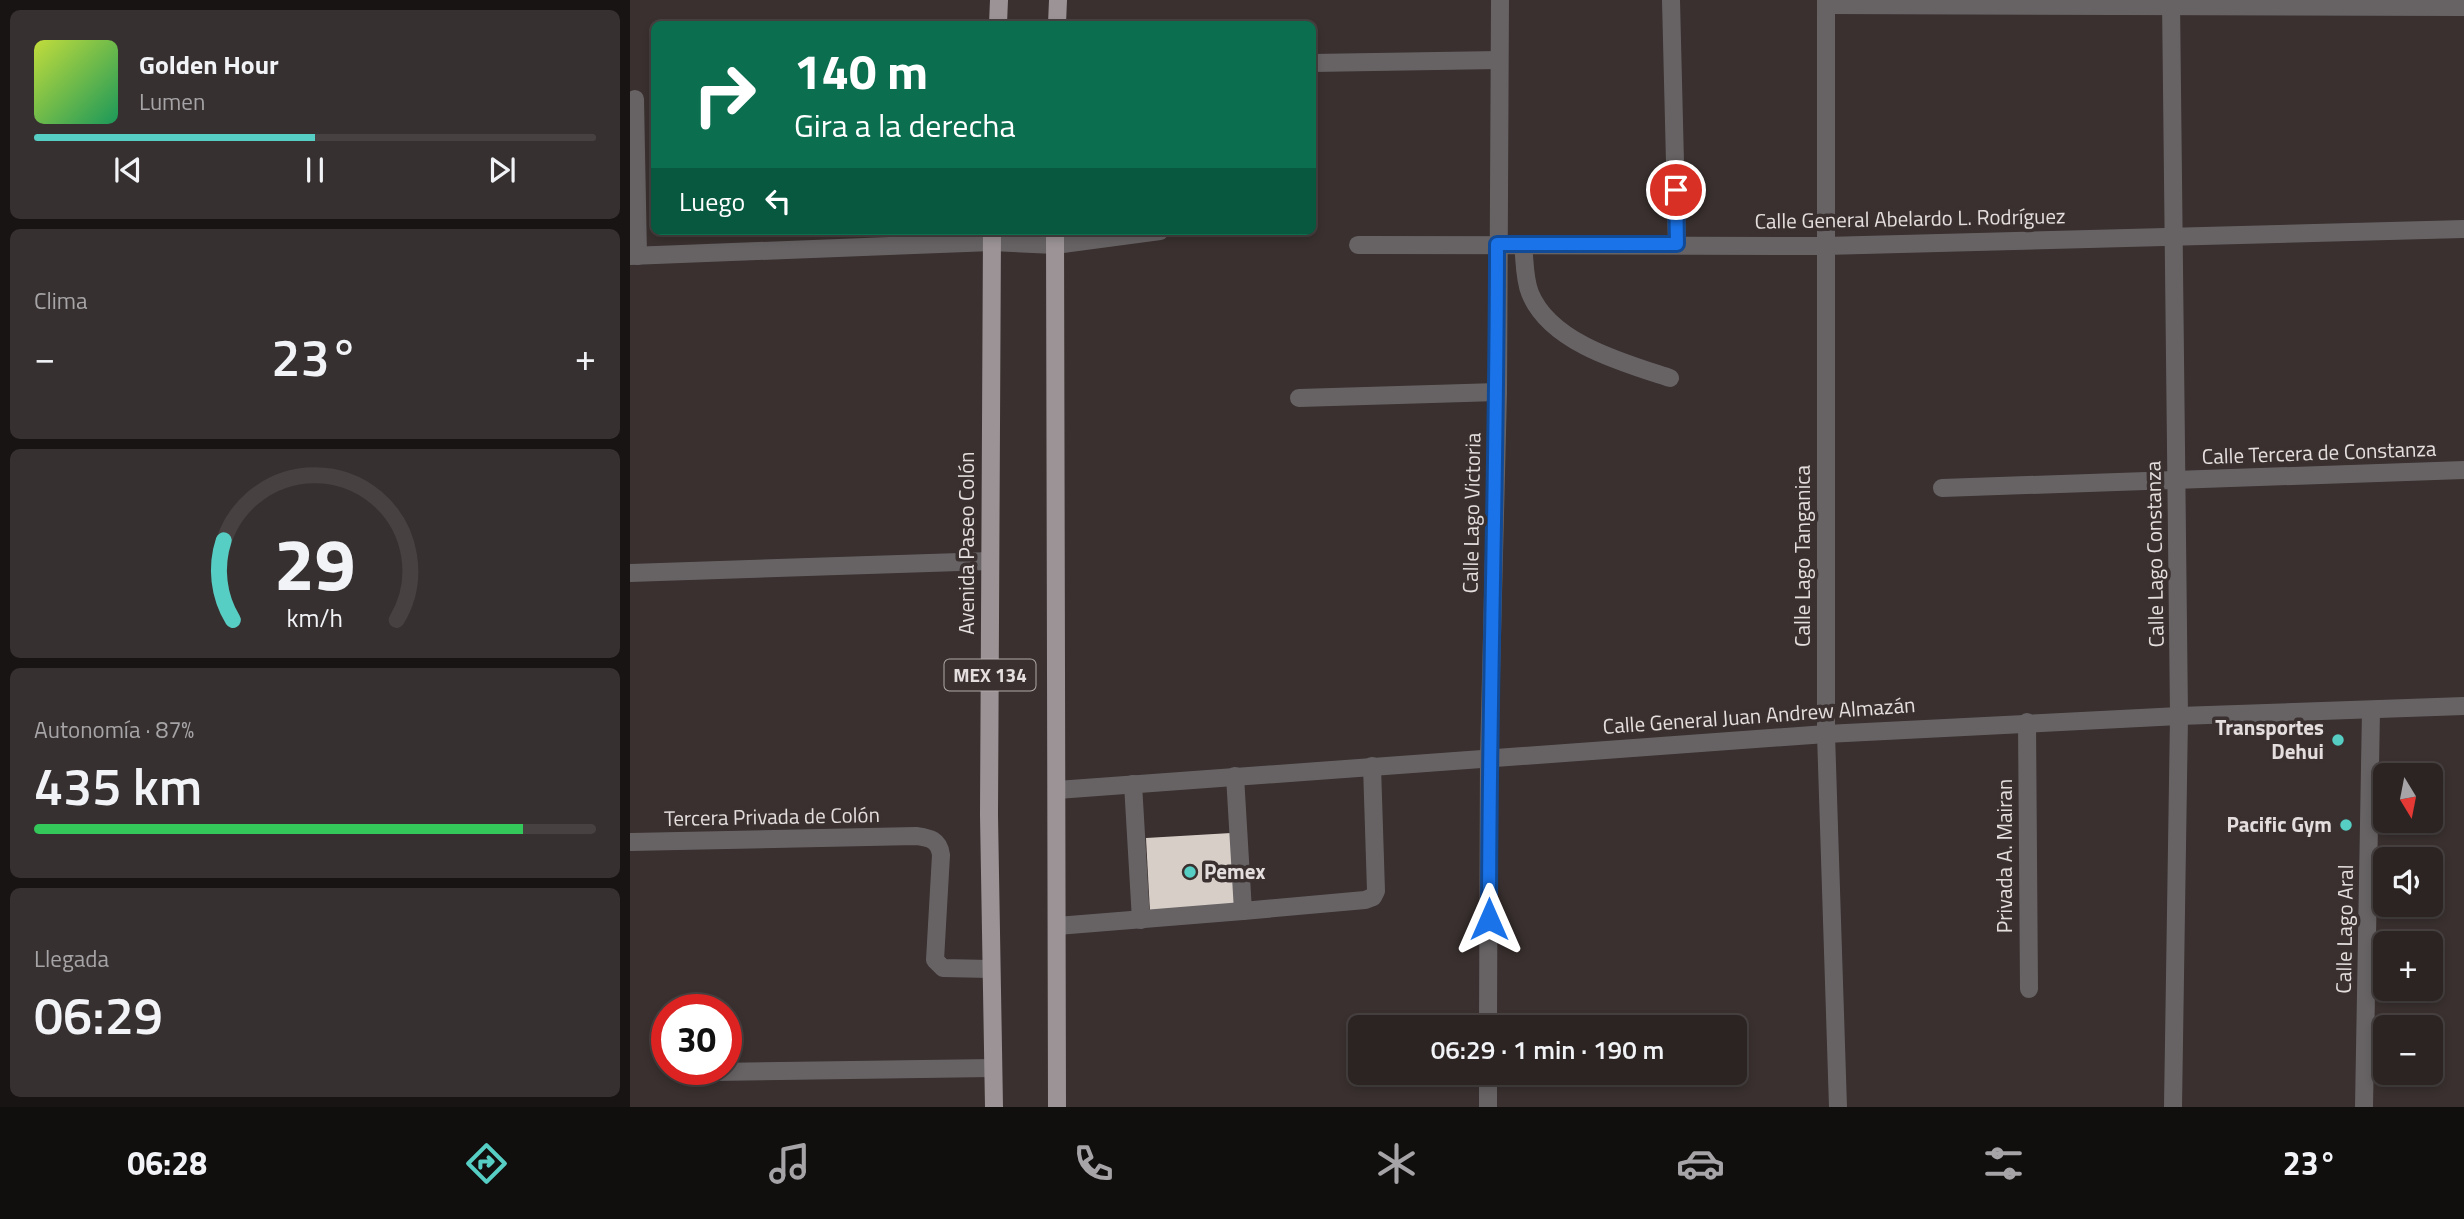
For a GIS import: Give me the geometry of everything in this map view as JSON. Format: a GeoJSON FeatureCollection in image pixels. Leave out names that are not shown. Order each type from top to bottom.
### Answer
{"type":"FeatureCollection","features":[{"type":"Feature","properties":{"kind":"main road"},"geometry":{"type":"LineString","coordinates":[[998,21],[999,0]]}},
{"type":"Feature","properties":{"kind":"main road"},"geometry":{"type":"LineString","coordinates":[[1058,0],[1058,21]]}},
{"type":"Feature","properties":{"kind":"main road","name":"Avenida Paseo Colón"},"geometry":{"type":"LineString","coordinates":[[992,237],[990,969],[994,1107]]}},
{"type":"Feature","properties":{"kind":"main road","name":"MEX 134"},"geometry":{"type":"LineString","coordinates":[[1055,238],[1057,1107]]}},
{"type":"Feature","properties":{"kind":"street","name":"Calle Lago Victoria"},"geometry":{"type":"LineString","coordinates":[[1489,1015],[1489,757],[1498,392],[1500,0]]}},
{"type":"Feature","properties":{"kind":"street"},"geometry":{"type":"LineString","coordinates":[[1671,0],[1677,244]]}},
{"type":"Feature","properties":{"kind":"street","name":"Calle Lago Tanganica"},"geometry":{"type":"LineString","coordinates":[[1838,1107],[1826,734],[1826,3],[2171,3],[2464,7]]}},
{"type":"Feature","properties":{"kind":"street","name":"Calle Lago Constanza"},"geometry":{"type":"LineString","coordinates":[[2171,3],[2179,716],[2174,1107]]}},
{"type":"Feature","properties":{"kind":"street"},"geometry":{"type":"LineString","coordinates":[[1316,63],[1499,60]]}},
{"type":"Feature","properties":{"kind":"street"},"geometry":{"type":"LineString","coordinates":[[635,99],[634,256],[992,237],[1055,238],[1100,235]]}},
{"type":"Feature","properties":{"kind":"street","name":"Calle General Abelardo L. Rodríguez"},"geometry":{"type":"LineString","coordinates":[[1358,245],[1825,246],[2464,229]]}},
{"type":"Feature","properties":{"kind":"street"},"geometry":{"type":"LineString","coordinates":[[1524,244],[1526,281],[1537,306],[1550,321],[1576,341],[1612,359],[1670,378]]}},
{"type":"Feature","properties":{"kind":"street"},"geometry":{"type":"LineString","coordinates":[[1299,398],[1498,392]]}},
{"type":"Feature","properties":{"kind":"street","name":"Calle Tercera de Constanza"},"geometry":{"type":"LineString","coordinates":[[1942,488],[2177,482],[2464,470]]}},
{"type":"Feature","properties":{"kind":"street"},"geometry":{"type":"LineString","coordinates":[[630,573],[990,561]]}},
{"type":"Feature","properties":{"kind":"street","name":"Calle General Juan Andrew Almazán"},"geometry":{"type":"LineString","coordinates":[[1057,790],[1826,734],[2027,722],[2464,706]]}},
{"type":"Feature","properties":{"kind":"street","name":"Calle Lago Aral"},"geometry":{"type":"LineString","coordinates":[[2364,1107],[2371,710]]}},
{"type":"Feature","properties":{"kind":"street","name":"Privada A. Mairan"},"geometry":{"type":"LineString","coordinates":[[2027,722],[2029,989]]}},
{"type":"Feature","properties":{"kind":"street"},"geometry":{"type":"LineString","coordinates":[[1058,926],[1365,900],[1373,897],[1376,891],[1372,766]]}},
{"type":"Feature","properties":{"kind":"street"},"geometry":{"type":"LineString","coordinates":[[1234,776],[1243,911]]}},
{"type":"Feature","properties":{"kind":"street"},"geometry":{"type":"LineString","coordinates":[[1133,783],[1141,920]]}},
{"type":"Feature","properties":{"kind":"street","name":"Tercera Privada de Colón"},"geometry":{"type":"LineString","coordinates":[[630,842],[915,836],[929,838],[940,847],[935,960],[943,968],[990,969]]}},
{"type":"Feature","properties":{"kind":"street"},"geometry":{"type":"LineString","coordinates":[[742,1072],[993,1068]]}},
{"type":"Feature","properties":{"kind":"street"},"geometry":{"type":"LineString","coordinates":[[1488,1085],[1488,1107]]}},
{"type":"Feature","properties":{"kind":"building","name":"Pemex"},"geometry":{"type":"Polygon","coordinates":[[[1231,833],[1235,907],[1150,912],[1146,838],[1231,833]]]}},
{"type":"Feature","properties":{"kind":"place","name":"Transportes Dehui"},"geometry":{"type":"Point","coordinates":[2338,740]}},
{"type":"Feature","properties":{"kind":"place","name":"Pacific Gym"},"geometry":{"type":"Point","coordinates":[2346,825]}},
{"type":"Feature","properties":{"kind":"place","name":"Pemex"},"geometry":{"type":"Point","coordinates":[1190,872]}},
{"type":"Feature","properties":{"kind":"route"},"geometry":{"type":"LineString","coordinates":[[1489,919],[1489,757],[1498,392],[1497,244],[1677,244],[1676,190]]}}]}
